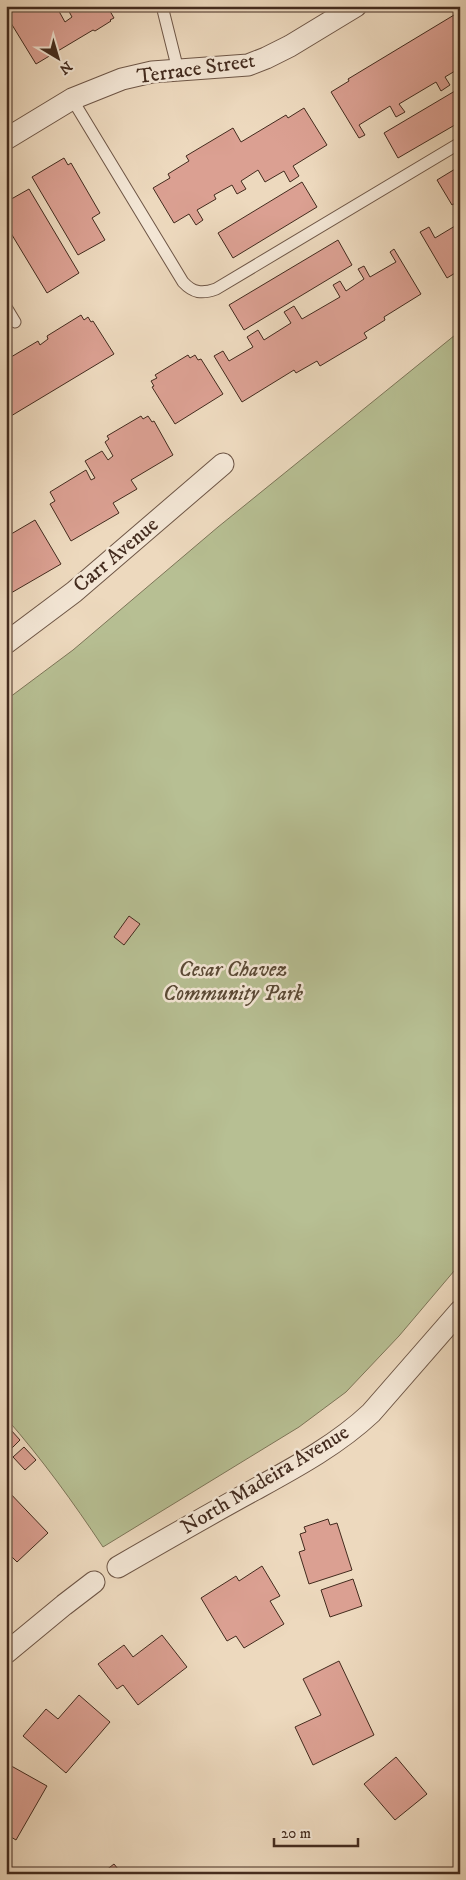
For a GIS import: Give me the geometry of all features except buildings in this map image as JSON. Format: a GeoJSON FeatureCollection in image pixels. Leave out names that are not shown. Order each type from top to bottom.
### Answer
{"type":"FeatureCollection","features":[{"type":"Feature","properties":{"kind":"street","name":"Terrace Street"},"geometry":{"type":"LineString","coordinates":[[6,138],[72,99],[122,79],[152,72],[248,65],[290,46],[356,6]]}},
{"type":"Feature","properties":{"kind":"street","name":"Carr Avenue"},"geometry":{"type":"LineString","coordinates":[[6,643],[74,592],[223,464]]}},
{"type":"Feature","properties":{"kind":"street","name":"North Madeira Avenue"},"geometry":{"type":"LineString","coordinates":[[118,1567],[278,1477],[332,1444],[360,1424],[460,1311]]}},
{"type":"Feature","properties":{"kind":"street"},"geometry":{"type":"LineString","coordinates":[[6,1653],[64,1604],[94,1582]]}},
{"type":"Feature","properties":{"kind":"lane"},"geometry":{"type":"LineString","coordinates":[[162,6],[178,70]]}},
{"type":"Feature","properties":{"kind":"lane"},"geometry":{"type":"LineString","coordinates":[[72,99],[183,282],[189,289],[197,292],[206,293],[216,289],[460,143]]}},
{"type":"Feature","properties":{"kind":"lane"},"geometry":{"type":"LineString","coordinates":[[6,307],[15,322]]}},
{"type":"Feature","properties":{"kind":"green space","name":"Cesar Chavez Community Park"},"geometry":{"type":"Polygon","coordinates":[[[460,331],[460,1264],[399,1336],[346,1392],[299,1427],[103,1547],[57,1481],[6,1418],[6,700],[73,650],[218,527],[460,331]]]}}]}
